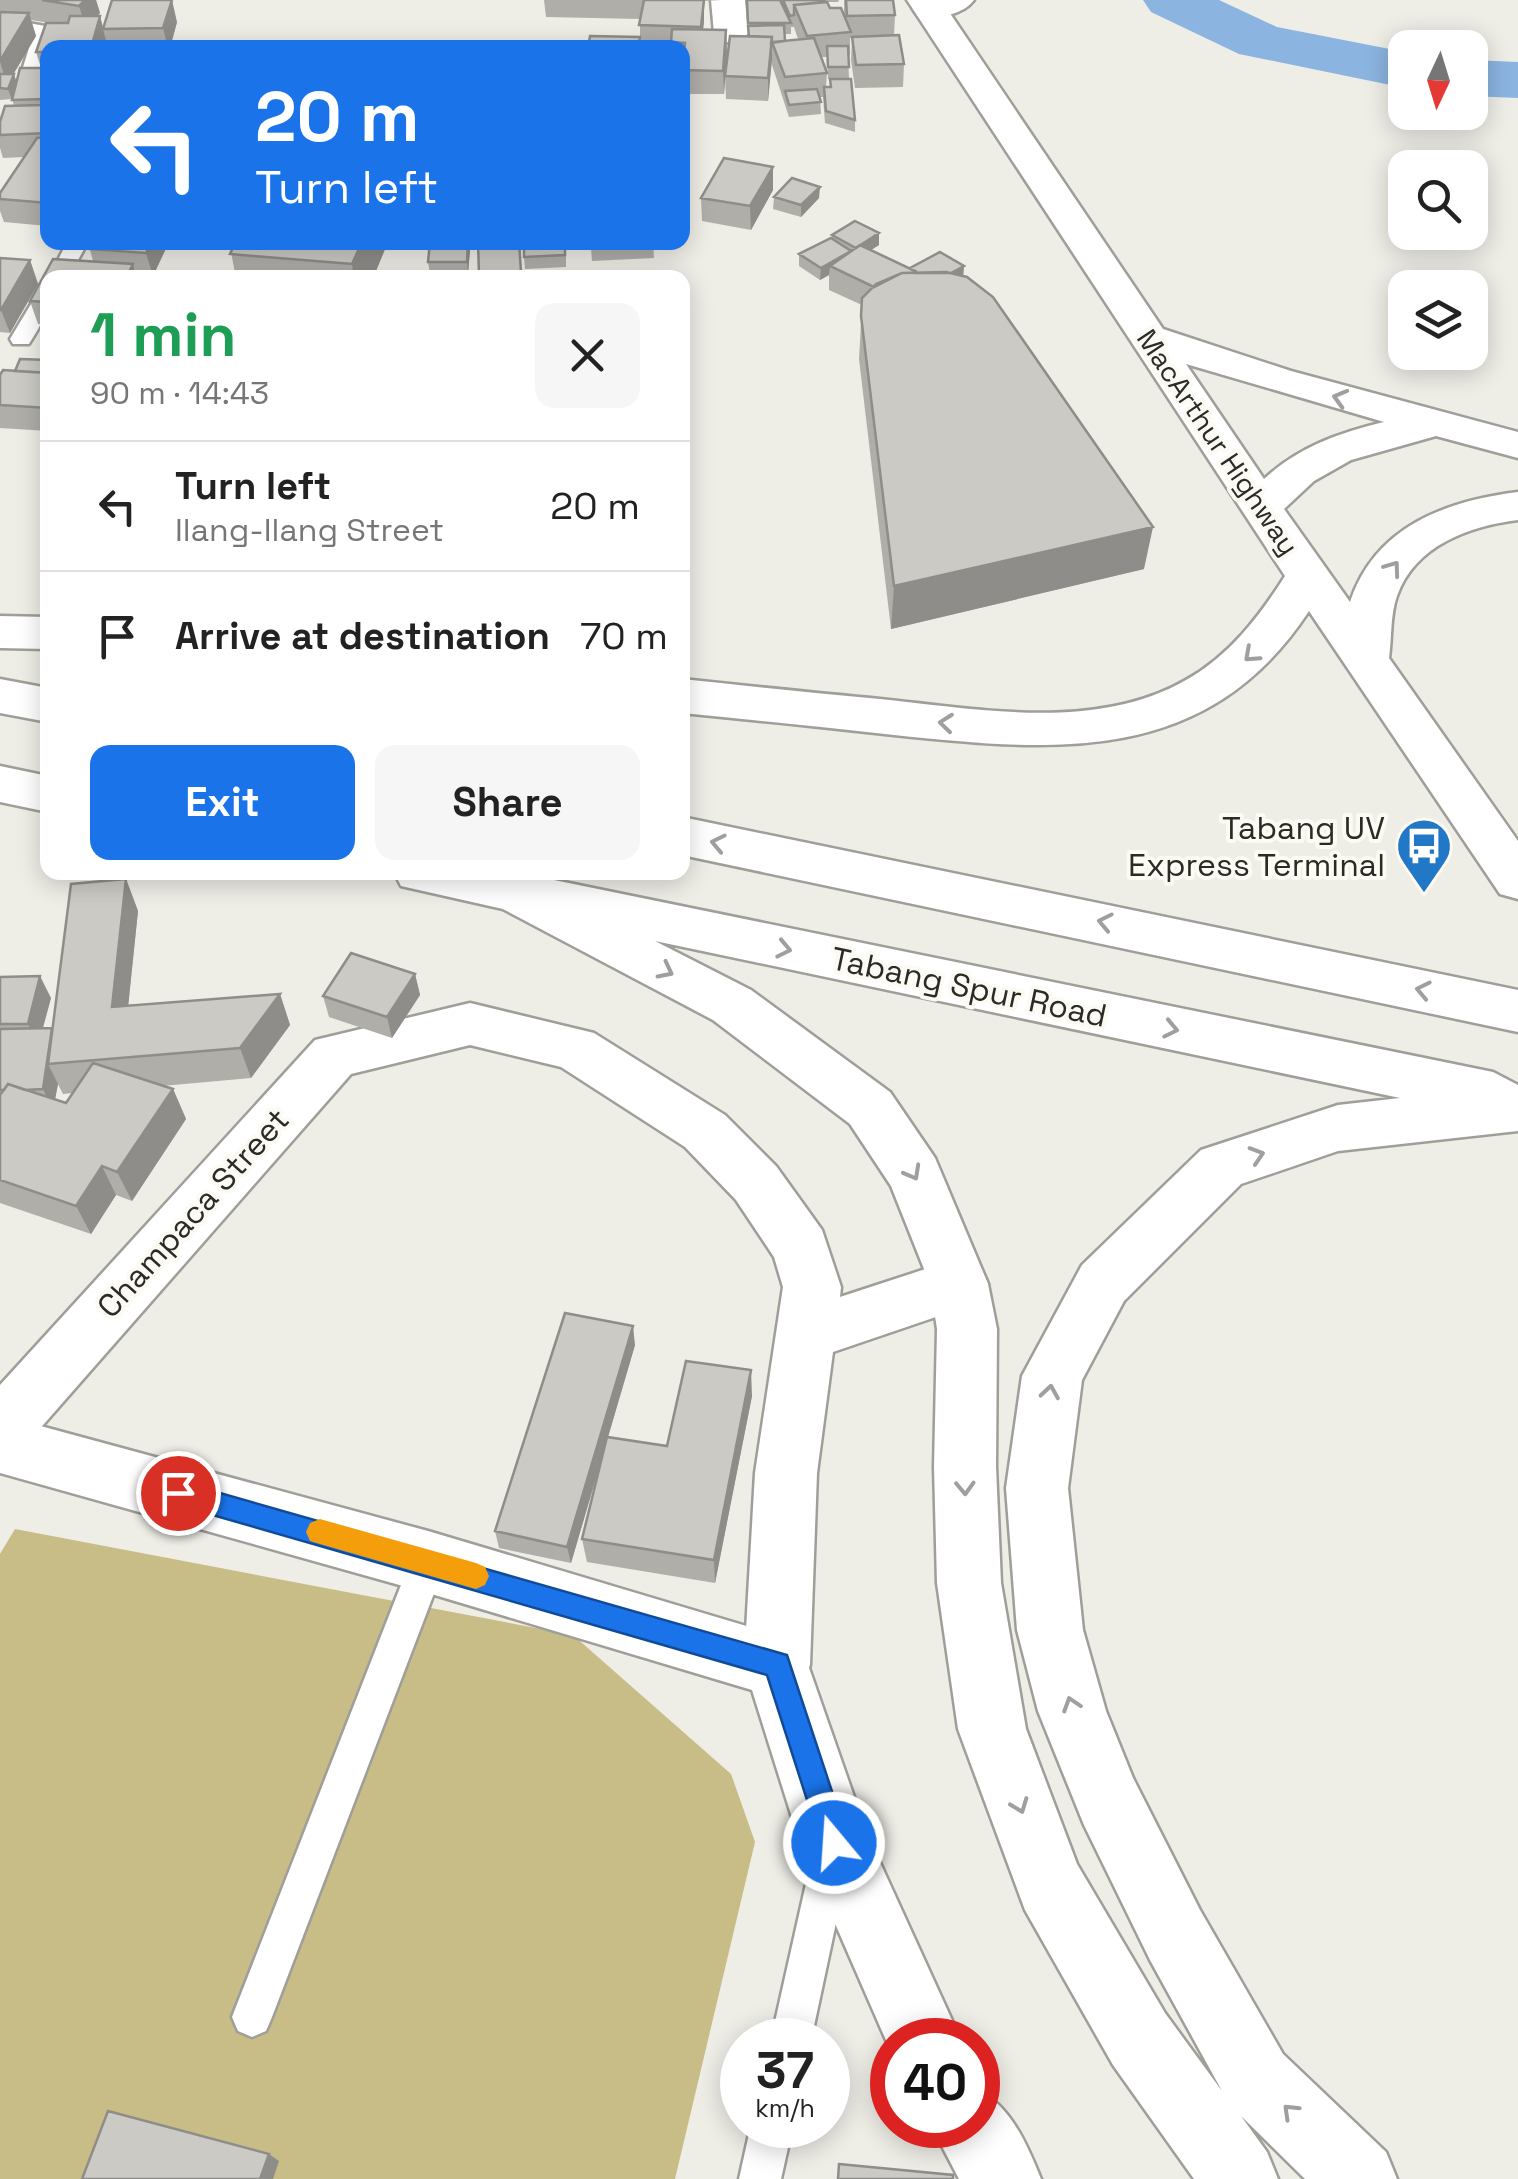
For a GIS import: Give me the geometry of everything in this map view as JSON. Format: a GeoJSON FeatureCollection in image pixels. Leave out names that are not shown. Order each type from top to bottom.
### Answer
{"type":"FeatureCollection","features":[{"type":"Feature","properties":{"kind":"main road","name":"MacArthur Highway"},"geometry":{"type":"LineString","coordinates":[[937,3],[1040,177],[1516,878]]}},
{"type":"Feature","properties":{"kind":"main road"},"geometry":{"type":"LineString","coordinates":[[1149,338],[1276,380],[1518,445]]}},
{"type":"Feature","properties":{"kind":"main road"},"geometry":{"type":"LineString","coordinates":[[1262,508],[1288,476],[1310,462],[1341,448],[1434,424]]}},
{"type":"Feature","properties":{"kind":"main road"},"geometry":{"type":"LineString","coordinates":[[1366,659],[1374,596],[1394,562],[1428,532],[1459,515],[1518,506]]}},
{"type":"Feature","properties":{"kind":"main road"},"geometry":{"type":"LineString","coordinates":[[690,697],[1016,730],[1086,728],[1141,717],[1184,702],[1232,672],[1270,638],[1308,576]]}},
{"type":"Feature","properties":{"kind":"main road"},"geometry":{"type":"LineString","coordinates":[[0,632],[40,633]]}},
{"type":"Feature","properties":{"kind":"main road"},"geometry":{"type":"LineString","coordinates":[[0,696],[40,704]]}},
{"type":"Feature","properties":{"kind":"main road"},"geometry":{"type":"LineString","coordinates":[[0,784],[40,792]]}},
{"type":"Feature","properties":{"kind":"main road"},"geometry":{"type":"LineString","coordinates":[[690,838],[1518,1010]]}},
{"type":"Feature","properties":{"kind":"main road","name":"Tabang Spur Road"},"geometry":{"type":"LineString","coordinates":[[456,880],[1518,1100]]}},
{"type":"Feature","properties":{"kind":"main road"},"geometry":{"type":"LineString","coordinates":[[517,893],[732,1005],[870,1108],[915,1175],[959,1284],[967,1329],[968,1583],[992,1729],[1050,1885],[1139,2039],[1240,2179]]}},
{"type":"Feature","properties":{"kind":"main road","name":"Champaca Street"},"geometry":{"type":"LineString","coordinates":[[0,1429],[334,1056],[470,1024],[575,1048],[705,1131],[756,1183],[801,1248],[812,1287],[786,1473],[777,1665]]}},
{"type":"Feature","properties":{"kind":"main road"},"geometry":{"type":"LineString","coordinates":[[1360,2179],[1258,2080],[1174,1935],[1108,1801],[1072,1711],[1050,1630],[1036,1488],[1052,1376],[1102,1283],[1221,1167],[1338,1128],[1518,1108]]}},
{"type":"Feature","properties":{"kind":"main road"},"geometry":{"type":"LineString","coordinates":[[805,1335],[959,1284]]}},
{"type":"Feature","properties":{"kind":"main road"},"geometry":{"type":"LineString","coordinates":[[0,1444],[428,1562],[777,1665],[834,1843],[914,2018]]}},
{"type":"Feature","properties":{"kind":"main road"},"geometry":{"type":"LineString","coordinates":[[983,2148],[1002,2179]]}},
{"type":"Feature","properties":{"kind":"lane"},"geometry":{"type":"LineString","coordinates":[[0,24],[44,31],[41,40]]}},
{"type":"Feature","properties":{"kind":"lane"},"geometry":{"type":"LineString","coordinates":[[40,44],[29,80],[40,79]]}},
{"type":"Feature","properties":{"kind":"lane"},"geometry":{"type":"LineString","coordinates":[[10,338],[40,303]]}},
{"type":"Feature","properties":{"kind":"lane"},"geometry":{"type":"LineString","coordinates":[[10,338],[40,340]]}},
{"type":"Feature","properties":{"kind":"lane"},"geometry":{"type":"LineString","coordinates":[[252,2017],[428,1562]]}},
{"type":"Feature","properties":{"kind":"lane"},"geometry":{"type":"LineString","coordinates":[[796,2018],[834,1843]]}},
{"type":"Feature","properties":{"kind":"lane"},"geometry":{"type":"LineString","coordinates":[[760,2179],[767,2148]]}},
{"type":"Feature","properties":{"kind":"shaded area"},"geometry":{"type":"Polygon","coordinates":[[[15,1529],[573,1635],[731,1774],[755,1842],[675,2179],[0,2179],[0,1554],[15,1529]]]}},
{"type":"Feature","properties":{"kind":"building"},"geometry":{"type":"Polygon","coordinates":[[[42,0],[85,0],[79,6],[42,0]]]}},
{"type":"Feature","properties":{"kind":"building"},"geometry":{"type":"Polygon","coordinates":[[[112,0],[172,0],[163,28],[103,29],[112,0]]]}},
{"type":"Feature","properties":{"kind":"building"},"geometry":{"type":"Polygon","coordinates":[[[644,0],[704,0],[701,27],[639,25],[644,0]]]}},
{"type":"Feature","properties":{"kind":"building"},"geometry":{"type":"Polygon","coordinates":[[[747,0],[780,0],[791,23],[748,23],[747,0]]]}},
{"type":"Feature","properties":{"kind":"building"},"geometry":{"type":"Polygon","coordinates":[[[783,0],[825,2],[794,5],[794,15],[790,16],[783,0]]]}},
{"type":"Feature","properties":{"kind":"building"},"geometry":{"type":"Polygon","coordinates":[[[846,0],[893,0],[895,15],[847,16],[846,0]]]}},
{"type":"Feature","properties":{"kind":"building"},"geometry":{"type":"Polygon","coordinates":[[[827,2],[830,8],[841,8],[851,32],[807,36],[794,5],[827,2]]]}},
{"type":"Feature","properties":{"kind":"building"},"geometry":{"type":"Polygon","coordinates":[[[0,12],[29,13],[0,61],[0,12]]]}},
{"type":"Feature","properties":{"kind":"building"},"geometry":{"type":"Polygon","coordinates":[[[70,16],[100,16],[93,40],[40,40],[46,23],[68,23],[70,16]]]}},
{"type":"Feature","properties":{"kind":"building"},"geometry":{"type":"Polygon","coordinates":[[[784,25],[785,41],[771,43],[772,37],[749,36],[748,26],[784,25]]]}},
{"type":"Feature","properties":{"kind":"building"},"geometry":{"type":"Polygon","coordinates":[[[672,29],[726,30],[723,71],[690,70],[690,40],[671,40],[672,29]]]}},
{"type":"Feature","properties":{"kind":"building"},"geometry":{"type":"Polygon","coordinates":[[[899,35],[904,64],[856,65],[852,37],[899,35]]]}},
{"type":"Feature","properties":{"kind":"building"},"geometry":{"type":"Polygon","coordinates":[[[590,36],[640,37],[639,40],[589,40],[590,36]]]}},
{"type":"Feature","properties":{"kind":"building"},"geometry":{"type":"Polygon","coordinates":[[[730,36],[772,37],[768,78],[725,76],[730,36]]]}},
{"type":"Feature","properties":{"kind":"building"},"geometry":{"type":"Polygon","coordinates":[[[814,38],[827,73],[785,77],[772,42],[814,38]]]}},
{"type":"Feature","properties":{"kind":"building"},"geometry":{"type":"Polygon","coordinates":[[[827,46],[848,46],[849,67],[828,67],[827,46]]]}},
{"type":"Feature","properties":{"kind":"building"},"geometry":{"type":"Polygon","coordinates":[[[20,68],[40,68],[40,99],[12,100],[20,68]]]}},
{"type":"Feature","properties":{"kind":"building"},"geometry":{"type":"Polygon","coordinates":[[[0,74],[14,74],[8,89],[0,88],[0,74]]]}},
{"type":"Feature","properties":{"kind":"building"},"geometry":{"type":"Polygon","coordinates":[[[830,79],[851,79],[855,120],[826,111],[824,87],[831,87],[830,79]]]}},
{"type":"Feature","properties":{"kind":"building"},"geometry":{"type":"Polygon","coordinates":[[[817,89],[821,102],[789,105],[785,91],[817,89]]]}},
{"type":"Feature","properties":{"kind":"building"},"geometry":{"type":"Polygon","coordinates":[[[40,105],[40,133],[0,135],[5,106],[40,105]]]}},
{"type":"Feature","properties":{"kind":"building"},"geometry":{"type":"Polygon","coordinates":[[[40,138],[40,202],[0,199],[0,193],[40,138]]]}},
{"type":"Feature","properties":{"kind":"building"},"geometry":{"type":"Polygon","coordinates":[[[724,158],[773,167],[750,206],[701,198],[724,158]]]}},
{"type":"Feature","properties":{"kind":"building"},"geometry":{"type":"Polygon","coordinates":[[[792,178],[820,187],[801,205],[774,197],[792,178]]]}},
{"type":"Feature","properties":{"kind":"building"},"geometry":{"type":"Polygon","coordinates":[[[855,221],[879,233],[856,248],[832,235],[855,221]]]}},
{"type":"Feature","properties":{"kind":"building"},"geometry":{"type":"Polygon","coordinates":[[[831,238],[851,251],[821,268],[799,254],[831,238]]]}},
{"type":"Feature","properties":{"kind":"building"},"geometry":{"type":"Polygon","coordinates":[[[860,245],[915,271],[874,287],[830,266],[860,245]]]}},
{"type":"Feature","properties":{"kind":"building"},"geometry":{"type":"Polygon","coordinates":[[[103,250],[147,250],[146,253],[103,250]]]}},
{"type":"Feature","properties":{"kind":"building"},"geometry":{"type":"Polygon","coordinates":[[[232,250],[358,250],[352,264],[230,254],[232,250]]]}},
{"type":"Feature","properties":{"kind":"building"},"geometry":{"type":"Polygon","coordinates":[[[429,250],[468,250],[467,262],[428,262],[429,250]]]}},
{"type":"Feature","properties":{"kind":"building"},"geometry":{"type":"Polygon","coordinates":[[[478,250],[520,250],[521,270],[479,270],[478,250]]]}},
{"type":"Feature","properties":{"kind":"building"},"geometry":{"type":"Polygon","coordinates":[[[524,250],[565,250],[565,255],[524,257],[524,250]]]}},
{"type":"Feature","properties":{"kind":"building"},"geometry":{"type":"Polygon","coordinates":[[[940,252],[964,266],[951,273],[915,273],[910,268],[940,252]]]}},
{"type":"Feature","properties":{"kind":"building"},"geometry":{"type":"Polygon","coordinates":[[[0,258],[30,260],[1,310],[0,309],[0,258]]]}},
{"type":"Feature","properties":{"kind":"building"},"geometry":{"type":"Polygon","coordinates":[[[53,259],[133,264],[130,270],[47,270],[53,259]]]}},
{"type":"Feature","properties":{"kind":"building"},"geometry":{"type":"Polygon","coordinates":[[[946,272],[967,277],[993,297],[1153,527],[894,586],[862,298],[876,284],[902,273],[946,272]]]}},
{"type":"Feature","properties":{"kind":"building"},"geometry":{"type":"Polygon","coordinates":[[[40,283],[40,302],[30,301],[40,283]]]}},
{"type":"Feature","properties":{"kind":"building"},"geometry":{"type":"Polygon","coordinates":[[[20,359],[40,360],[40,373],[15,371],[20,359]]]}},
{"type":"Feature","properties":{"kind":"building"},"geometry":{"type":"Polygon","coordinates":[[[3,370],[40,372],[40,408],[0,405],[3,370]]]}},
{"type":"Feature","properties":{"kind":"building"},"geometry":{"type":"Polygon","coordinates":[[[126,880],[112,1007],[280,994],[240,1048],[48,1064],[71,884],[126,880]]]}},
{"type":"Feature","properties":{"kind":"building"},"geometry":{"type":"Polygon","coordinates":[[[351,953],[415,974],[387,1017],[323,996],[351,953]]]}},
{"type":"Feature","properties":{"kind":"building"},"geometry":{"type":"Polygon","coordinates":[[[40,976],[28,1024],[0,1024],[0,977],[40,976]]]}},
{"type":"Feature","properties":{"kind":"building"},"geometry":{"type":"Polygon","coordinates":[[[52,1028],[43,1089],[25,1090],[8,1084],[0,1090],[0,1029],[52,1028]]]}},
{"type":"Feature","properties":{"kind":"building"},"geometry":{"type":"Polygon","coordinates":[[[93,1063],[173,1089],[117,1172],[102,1166],[76,1206],[0,1180],[0,1095],[8,1084],[66,1103],[93,1063]]]}},
{"type":"Feature","properties":{"kind":"building"},"geometry":{"type":"Polygon","coordinates":[[[565,1313],[633,1326],[567,1547],[495,1531],[565,1313]]]}},
{"type":"Feature","properties":{"kind":"building"},"geometry":{"type":"Polygon","coordinates":[[[686,1361],[751,1370],[714,1560],[582,1539],[607,1437],[667,1446],[686,1361]]]}},
{"type":"Feature","properties":{"kind":"building"},"geometry":{"type":"Polygon","coordinates":[[[108,2111],[269,2154],[260,2179],[82,2179],[108,2111]]]}},
{"type":"Feature","properties":{"kind":"building"},"geometry":{"type":"Polygon","coordinates":[[[839,2164],[953,2175],[953,2179],[838,2179],[839,2164]]]}},
{"type":"Feature","properties":{"kind":"waterway"},"geometry":{"type":"LineString","coordinates":[[1172,0],[1260,41],[1388,67]]}},
{"type":"Feature","properties":{"kind":"waterway"},"geometry":{"type":"LineString","coordinates":[[1488,79],[1518,80]]}},
{"type":"Feature","properties":{"kind":"slow traffic"},"geometry":{"type":"LineString","coordinates":[[320,1532],[476,1576]]}},
{"type":"Feature","properties":{"kind":"place","name":"Tabang UV Express Terminal"},"geometry":{"type":"Point","coordinates":[1424,895]}},
{"type":"Feature","properties":{"kind":"route"},"geometry":{"type":"LineString","coordinates":[[178,1493],[777,1665],[834,1843]]}}]}
